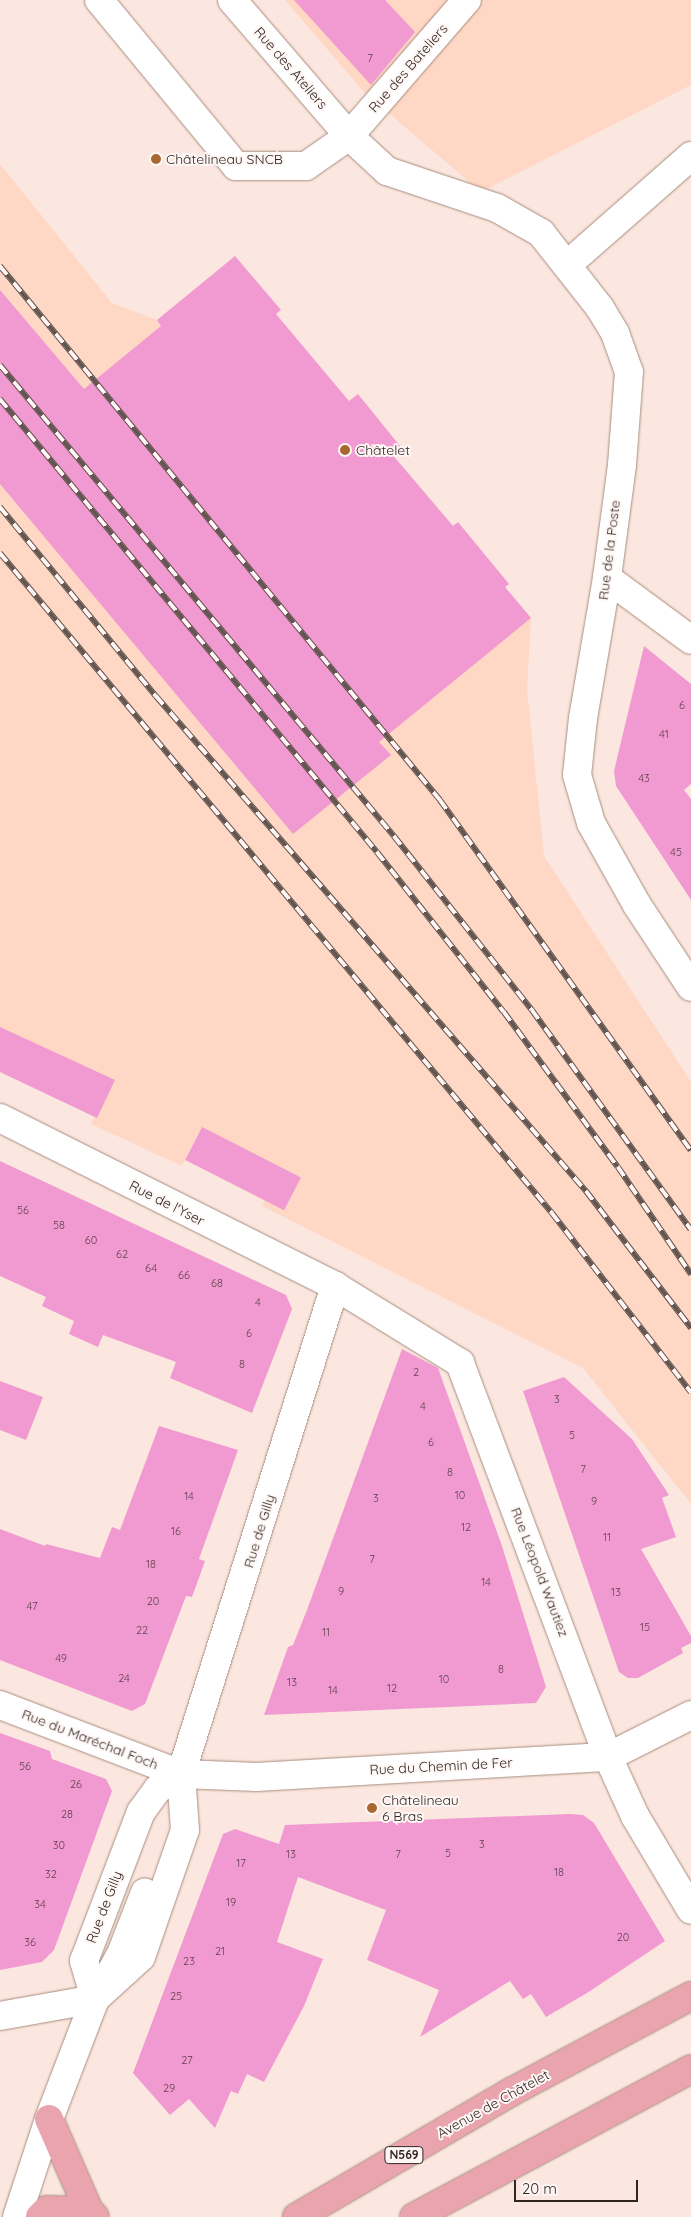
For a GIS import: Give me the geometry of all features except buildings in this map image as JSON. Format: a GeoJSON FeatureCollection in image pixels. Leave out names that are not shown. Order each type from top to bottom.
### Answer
{"type":"FeatureCollection","features":[{"type":"Feature","properties":{"kind":"main road","name":"Avenue de Châtelet"},"geometry":{"type":"LineString","coordinates":[[297,2217],[511,2092],[691,1996]]}},
{"type":"Feature","properties":{"kind":"main road"},"geometry":{"type":"LineString","coordinates":[[414,2217],[691,2070]]}},
{"type":"Feature","properties":{"kind":"main road"},"geometry":{"type":"LineString","coordinates":[[40,2217],[47,2210],[92,2214],[49,2120]]}},
{"type":"Feature","properties":{"kind":"street","name":"Rue des Bateliers"},"geometry":{"type":"LineString","coordinates":[[98,0],[236,166],[306,166],[349,136],[467,0]]}},
{"type":"Feature","properties":{"kind":"street","name":"Rue des Ateliers"},"geometry":{"type":"LineString","coordinates":[[232,0],[349,136],[387,171],[450,190],[497,208],[541,233],[567,265]]}},
{"type":"Feature","properties":{"kind":"street"},"geometry":{"type":"LineString","coordinates":[[567,265],[691,156]]}},
{"type":"Feature","properties":{"kind":"street","name":"Rue de la Poste"},"geometry":{"type":"LineString","coordinates":[[567,265],[600,308],[615,334],[629,372],[622,465],[607,578],[582,718],[577,774],[591,823],[637,905],[691,987]]}},
{"type":"Feature","properties":{"kind":"street"},"geometry":{"type":"LineString","coordinates":[[607,578],[691,640]]}},
{"type":"Feature","properties":{"kind":"street","name":"Rue de l'Yser"},"geometry":{"type":"LineString","coordinates":[[0,1118],[335,1286]]}},
{"type":"Feature","properties":{"kind":"street","name":"Rue Léopold Wautiez"},"geometry":{"type":"LineString","coordinates":[[335,1286],[460,1363],[608,1757],[635,1816],[691,1910]]}},
{"type":"Feature","properties":{"kind":"street","name":"Rue de Gilly"},"geometry":{"type":"LineString","coordinates":[[17,2217],[49,2120],[96,1999],[142,1957],[185,1830],[181,1774],[335,1286]]}},
{"type":"Feature","properties":{"kind":"street","name":"Rue du Maréchal Foch"},"geometry":{"type":"LineString","coordinates":[[0,1705],[181,1774]]}},
{"type":"Feature","properties":{"kind":"street","name":"Rue du Chemin de Fer"},"geometry":{"type":"LineString","coordinates":[[181,1774],[257,1777],[608,1757],[691,1715]]}},
{"type":"Feature","properties":{"kind":"street","name":"Rue de Gilly"},"geometry":{"type":"LineString","coordinates":[[96,1999],[84,1961],[87,1952],[141,1812],[158,1789],[181,1774]]}},
{"type":"Feature","properties":{"kind":"street"},"geometry":{"type":"LineString","coordinates":[[0,2016],[96,1999]]}},
{"type":"Feature","properties":{"kind":"shaded area"},"geometry":{"type":"Polygon","coordinates":[[[285,0],[691,0],[691,85],[481,192],[363,91],[285,0]]]}},
{"type":"Feature","properties":{"kind":"shaded area"},"geometry":{"type":"Polygon","coordinates":[[[0,164],[112,303],[157,320],[505,587],[531,618],[527,689],[544,856],[691,1082],[691,1504],[583,1368],[262,1206],[281,1171],[200,1130],[182,1166],[91,1124],[109,1083],[0,1044],[0,164]]]}},
{"type":"Feature","properties":{"kind":"railway"},"geometry":{"type":"LineString","coordinates":[[0,266],[440,800],[691,1150]]}},
{"type":"Feature","properties":{"kind":"railway"},"geometry":{"type":"LineString","coordinates":[[0,365],[394,836],[532,1010],[691,1230]]}},
{"type":"Feature","properties":{"kind":"railway"},"geometry":{"type":"LineString","coordinates":[[0,399],[377,852],[504,1012],[618,1167],[691,1274]]}},
{"type":"Feature","properties":{"kind":"railway"},"geometry":{"type":"LineString","coordinates":[[0,507],[156,696],[586,1191],[691,1328]]}},
{"type":"Feature","properties":{"kind":"railway"},"geometry":{"type":"LineString","coordinates":[[0,553],[552,1213],[691,1392]]}},
{"type":"Feature","properties":{"kind":"place","name":"Châtelineau SNCB"},"geometry":{"type":"Point","coordinates":[156,159]}},
{"type":"Feature","properties":{"kind":"place","name":"Châtelet"},"geometry":{"type":"Point","coordinates":[345,450]}},
{"type":"Feature","properties":{"kind":"place","name":"Châtelineau 6 Bras"},"geometry":{"type":"Point","coordinates":[372,1808]}}]}
